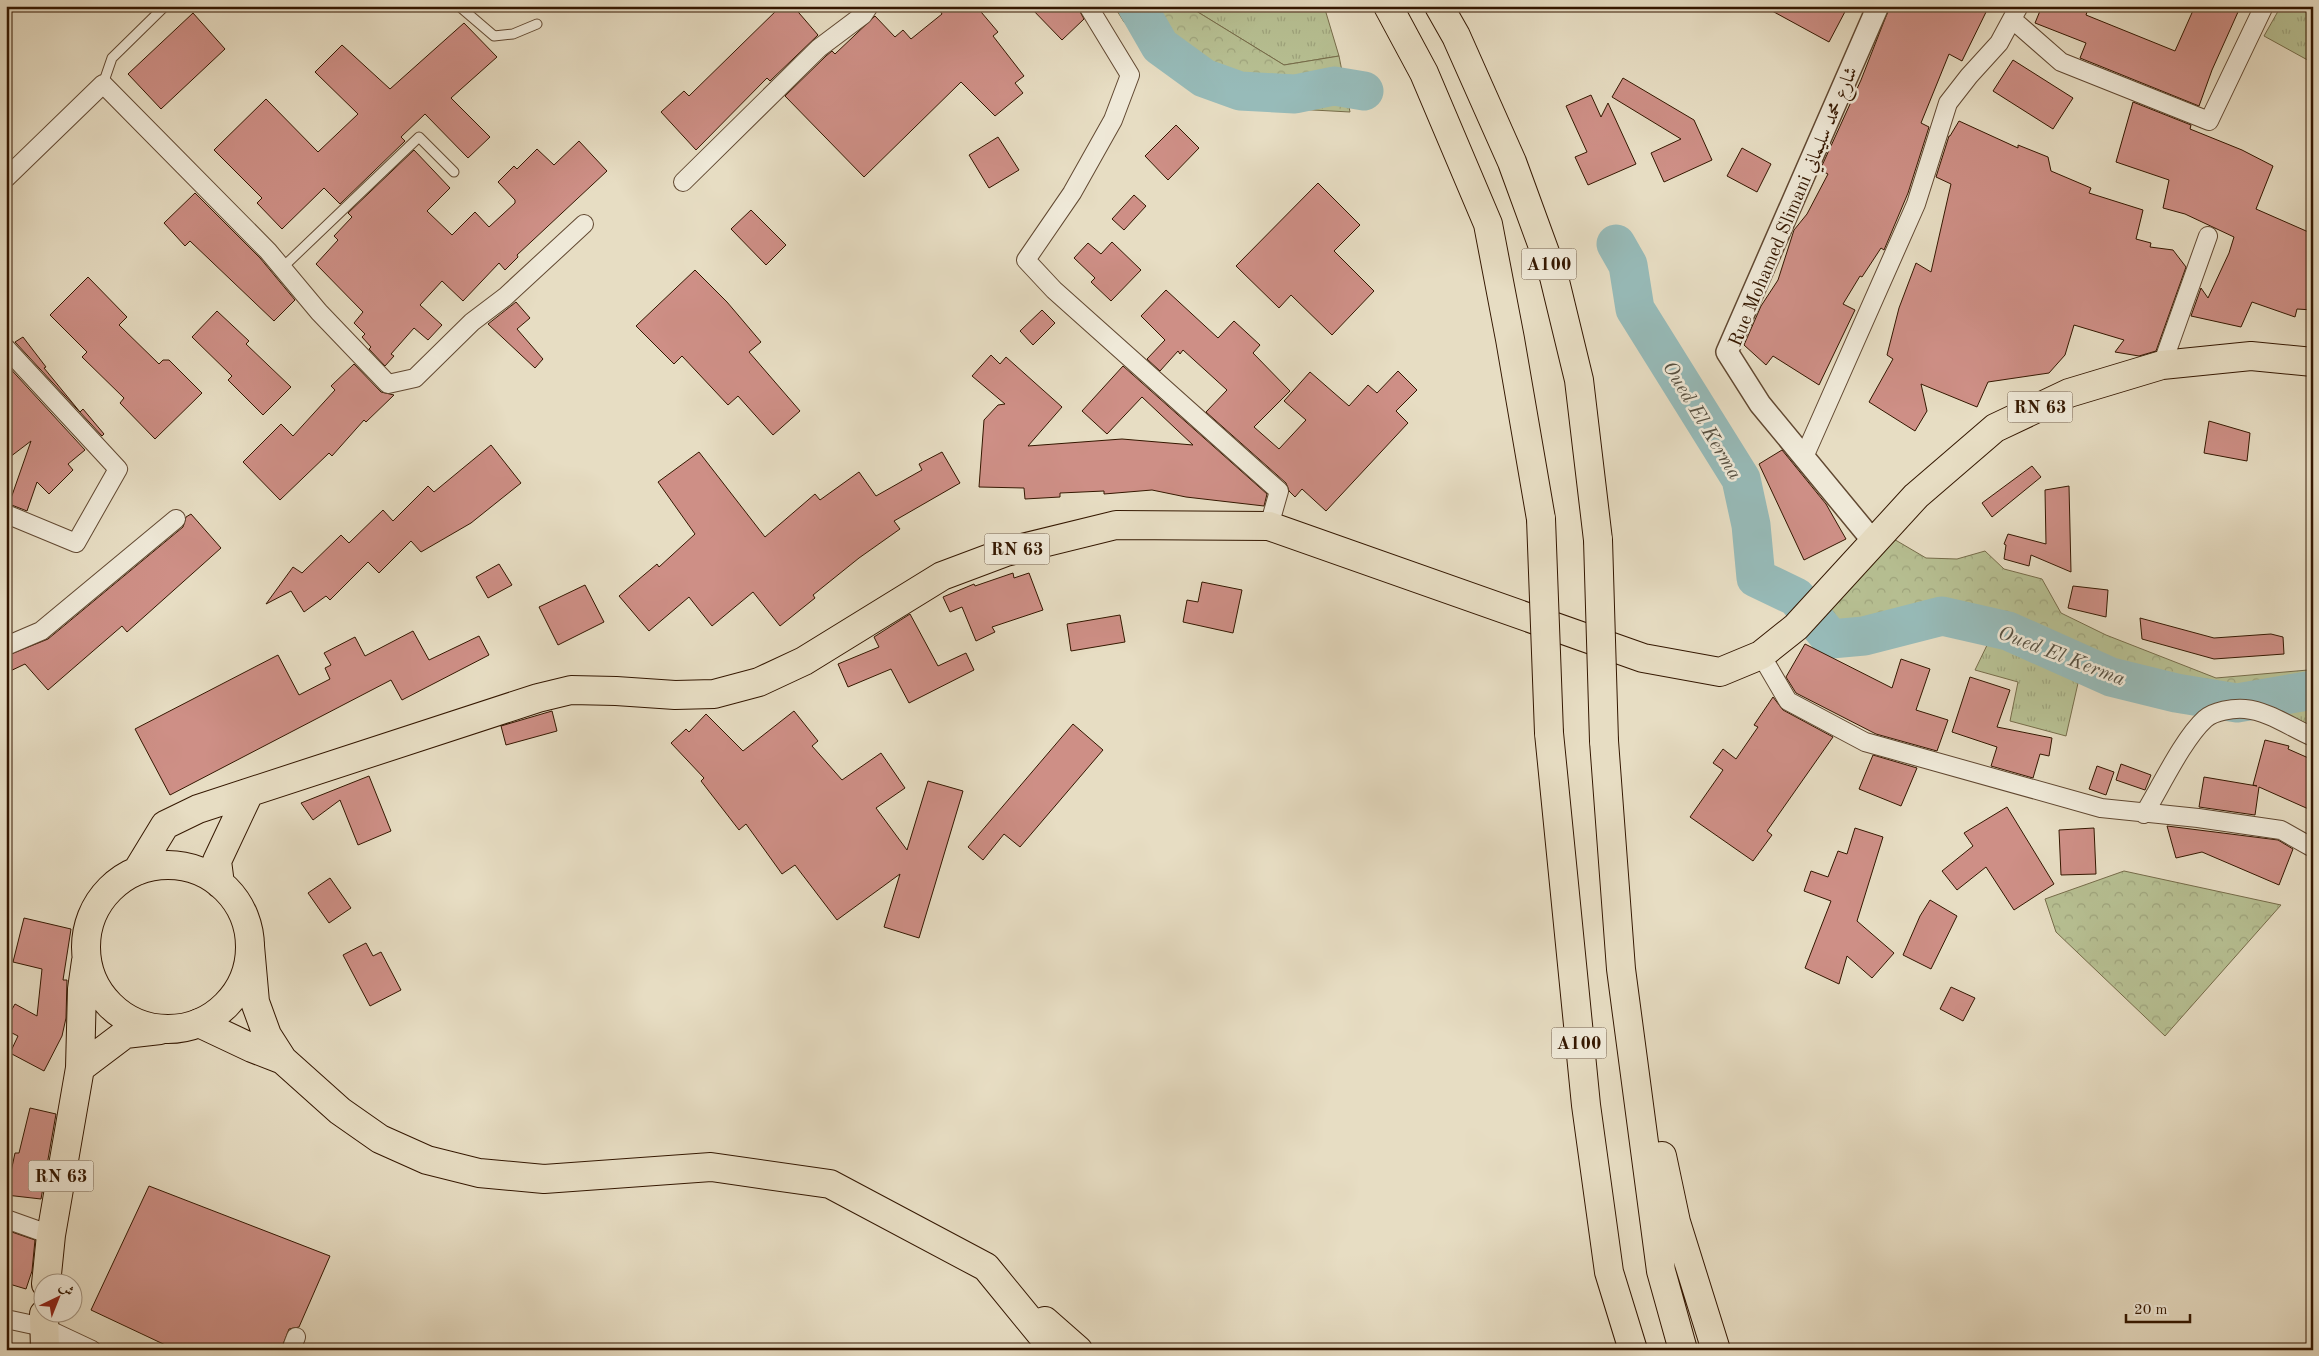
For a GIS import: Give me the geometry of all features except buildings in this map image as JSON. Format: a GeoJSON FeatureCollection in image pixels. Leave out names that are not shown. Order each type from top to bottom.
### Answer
{"type":"FeatureCollection","features":[{"type":"Feature","properties":{"kind":"main road","name":"A100"},"geometry":{"type":"LineString","coordinates":[[1388,6],[1424,73],[1488,224],[1510,338],[1541,519],[1549,733],[1579,1049],[1609,1272],[1633,1350]]}},
{"type":"Feature","properties":{"kind":"main road","name":"A100"},"geometry":{"type":"LineString","coordinates":[[1439,6],[1456,36],[1512,162],[1554,277],[1579,380],[1598,540],[1604,741],[1621,969],[1661,1271],[1683,1350]]}},
{"type":"Feature","properties":{"kind":"main road","name":"RN 63"},"geometry":{"type":"LineString","coordinates":[[249,793],[538,698],[571,690],[675,695],[714,694],[759,682],[804,661],[942,576],[1006,552],[1116,525],[1269,526],[1642,658],[1720,672],[1761,655],[1796,627],[1916,496],[1995,428],[2069,393],[2162,365],[2251,356],[2313,362]]}},
{"type":"Feature","properties":{"kind":"main road"},"geometry":{"type":"LineString","coordinates":[[137,870],[165,825],[198,809],[249,793]]}},
{"type":"Feature","properties":{"kind":"main road"},"geometry":{"type":"LineString","coordinates":[[220,884],[218,861],[249,793]]}},
{"type":"Feature","properties":{"kind":"main road"},"geometry":{"type":"LineString","coordinates":[[80,1068],[82,989],[87,930],[97,905],[114,884],[137,870],[158,865],[180,865],[202,872],[220,884],[236,902],[246,923],[255,1002],[267,1035],[283,1060],[340,1111],[380,1139],[427,1160],[479,1174],[544,1179],[711,1167],[830,1184],[986,1267],[1078,1350]]}},
{"type":"Feature","properties":{"kind":"main road"},"geometry":{"type":"LineString","coordinates":[[80,1068],[125,1034],[183,1028],[199,1023],[220,1010],[236,992],[247,970],[250,946]]}},
{"type":"Feature","properties":{"kind":"main road"},"geometry":{"type":"LineString","coordinates":[[86,956],[92,979],[105,999],[122,1015],[143,1025],[166,1029]]}},
{"type":"Feature","properties":{"kind":"main road"},"geometry":{"type":"LineString","coordinates":[[1621,969],[1676,1222],[1716,1350]]}},
{"type":"Feature","properties":{"kind":"main road"},"geometry":{"type":"LineString","coordinates":[[199,1023],[252,1048],[283,1060]]}},
{"type":"Feature","properties":{"kind":"main road","name":"RN 63"},"geometry":{"type":"LineString","coordinates":[[47,1274],[51,1235],[80,1068]]}},
{"type":"Feature","properties":{"kind":"main road"},"geometry":{"type":"LineString","coordinates":[[986,1267],[1054,1350]]}},
{"type":"Feature","properties":{"kind":"main road"},"geometry":{"type":"LineString","coordinates":[[1609,1272],[1612,1350]]}},
{"type":"Feature","properties":{"kind":"street"},"geometry":{"type":"LineString","coordinates":[[683,182],[819,48],[863,15],[869,6]]}},
{"type":"Feature","properties":{"kind":"street"},"geometry":{"type":"LineString","coordinates":[[1088,6],[1130,75],[1112,120],[1081,177],[1026,260],[1054,290],[1278,490],[1269,526]]}},
{"type":"Feature","properties":{"kind":"street","name":"Rue Mohamed Slimani شارع محمد سليماني"},"geometry":{"type":"LineString","coordinates":[[1873,541],[1760,404],[1727,352],[1878,6]]}},
{"type":"Feature","properties":{"kind":"street"},"geometry":{"type":"LineString","coordinates":[[1804,457],[1916,204],[1948,103],[1999,43],[2016,13],[2061,62],[2209,121],[2264,6]]}},
{"type":"Feature","properties":{"kind":"street"},"geometry":{"type":"LineString","coordinates":[[8,173],[103,84],[268,251],[319,312],[388,384],[415,378],[472,322],[504,297],[584,224]]}},
{"type":"Feature","properties":{"kind":"street"},"geometry":{"type":"LineString","coordinates":[[2162,365],[2208,236]]}},
{"type":"Feature","properties":{"kind":"street"},"geometry":{"type":"LineString","coordinates":[[6,348],[118,469],[76,543],[6,514]]}},
{"type":"Feature","properties":{"kind":"street"},"geometry":{"type":"LineString","coordinates":[[6,646],[41,631],[176,519]]}},
{"type":"Feature","properties":{"kind":"street"},"geometry":{"type":"LineString","coordinates":[[1761,655],[1788,701],[1865,742],[2101,808],[2144,814],[2198,818],[2281,830],[2313,848]]}},
{"type":"Feature","properties":{"kind":"street"},"geometry":{"type":"LineString","coordinates":[[2144,814],[2183,747],[2205,719],[2217,712],[2246,709],[2265,715],[2313,737]]}},
{"type":"Feature","properties":{"kind":"street"},"geometry":{"type":"LineString","coordinates":[[6,1219],[51,1235]]}},
{"type":"Feature","properties":{"kind":"street"},"geometry":{"type":"LineString","coordinates":[[7,1320],[44,1330],[92,1350]]}},
{"type":"Feature","properties":{"kind":"lane"},"geometry":{"type":"LineString","coordinates":[[103,84],[112,58],[165,6]]}},
{"type":"Feature","properties":{"kind":"lane"},"geometry":{"type":"LineString","coordinates":[[459,6],[494,36],[513,34],[537,24]]}},
{"type":"Feature","properties":{"kind":"lane"},"geometry":{"type":"LineString","coordinates":[[282,268],[419,137],[454,172]]}},
{"type":"Feature","properties":{"kind":"green space"},"geometry":{"type":"Polygon","coordinates":[[[1114,6],[1188,6],[1284,65],[1339,56],[1350,112],[1258,107],[1173,73],[1124,22],[1114,6]]]}},
{"type":"Feature","properties":{"kind":"green space"},"geometry":{"type":"Polygon","coordinates":[[[1188,6],[1324,6],[1339,56],[1284,65],[1188,6]]]}},
{"type":"Feature","properties":{"kind":"green space"},"geometry":{"type":"Polygon","coordinates":[[[2281,6],[2313,6],[2313,63],[2264,36],[2281,6]]]}},
{"type":"Feature","properties":{"kind":"green space"},"geometry":{"type":"Polygon","coordinates":[[[1892,538],[1926,558],[1957,559],[1985,551],[2004,569],[2042,579],[2061,613],[2106,635],[2216,678],[2308,670],[2313,656],[2313,690],[2237,703],[2108,665],[2003,620],[1918,606],[1870,626],[1836,628],[1822,620],[1892,538]]]}},
{"type":"Feature","properties":{"kind":"green space"},"geometry":{"type":"Polygon","coordinates":[[[1991,637],[2012,642],[2081,670],[2066,736],[2010,721],[2018,682],[1975,670],[1991,637]]]}},
{"type":"Feature","properties":{"kind":"green space"},"geometry":{"type":"Polygon","coordinates":[[[2313,697],[2313,730],[2259,707],[2313,697]]]}},
{"type":"Feature","properties":{"kind":"green space"},"geometry":{"type":"Polygon","coordinates":[[[2124,871],[2281,905],[2165,1036],[2056,932],[2045,899],[2124,871]]]}},
{"type":"Feature","properties":{"kind":"waterway","name":"Oued El Kerma"},"geometry":{"type":"LineString","coordinates":[[1137,6],[1160,46],[1204,78],[1240,91],[1295,94],[1334,86],[1364,91]]}},
{"type":"Feature","properties":{"kind":"waterway","name":"Oued El Kerma"},"geometry":{"type":"LineString","coordinates":[[1616,244],[1628,265],[1635,309],[1741,479],[1751,525],[1756,578],[1796,597],[1831,639],[1864,636],[1942,616],[2008,631],[2111,677],[2176,693],[2237,703],[2313,690]]}}]}
